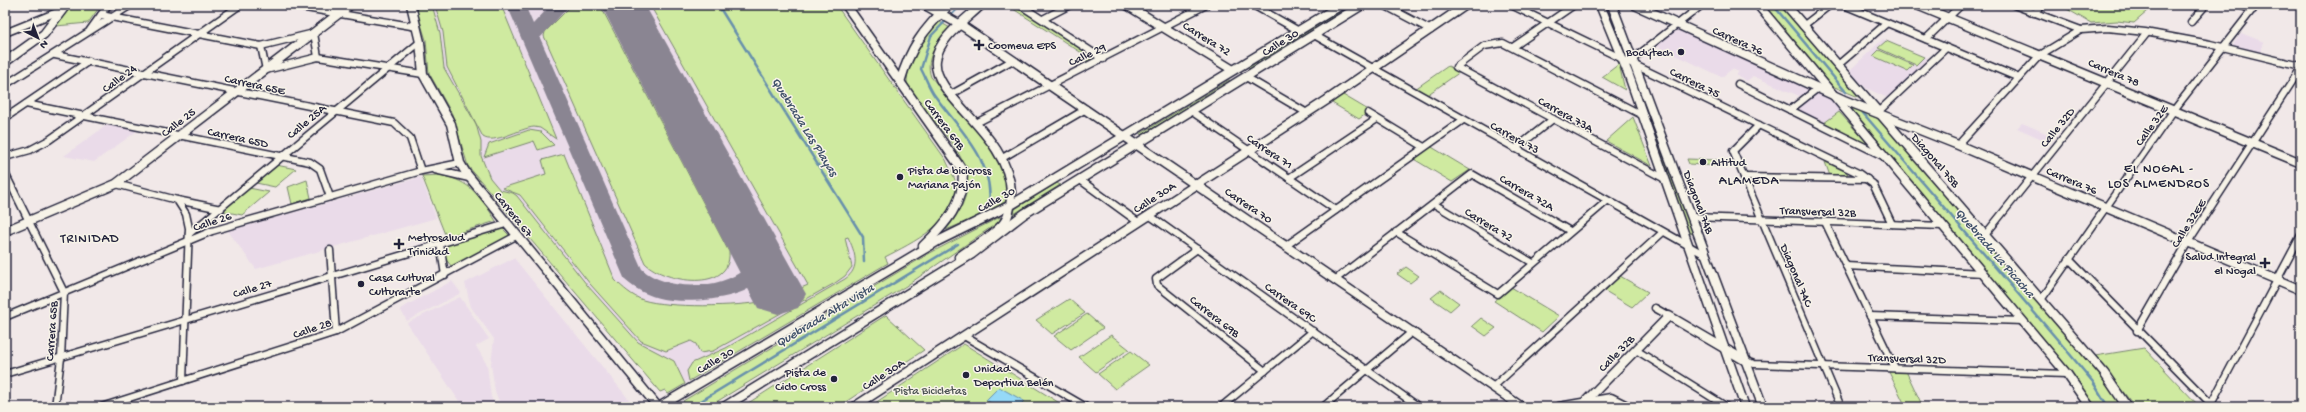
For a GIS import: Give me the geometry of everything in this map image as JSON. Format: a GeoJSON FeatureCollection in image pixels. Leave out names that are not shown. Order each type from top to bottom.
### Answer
{"type":"FeatureCollection","features":[{"type":"Feature","properties":{"kind":"street"},"geometry":{"type":"LineString","coordinates":[[86,34],[108,5]]}},
{"type":"Feature","properties":{"kind":"street"},"geometry":{"type":"LineString","coordinates":[[5,86],[131,5]]}},
{"type":"Feature","properties":{"kind":"street","name":"Calle 24"},"geometry":{"type":"LineString","coordinates":[[5,157],[41,146],[240,5]]}},
{"type":"Feature","properties":{"kind":"street"},"geometry":{"type":"LineString","coordinates":[[288,5],[417,27]]}},
{"type":"Feature","properties":{"kind":"street","name":"Calle 25"},"geometry":{"type":"LineString","coordinates":[[5,231],[116,184],[350,5]]}},
{"type":"Feature","properties":{"kind":"street","name":"Carrera 67"},"geometry":{"type":"LineString","coordinates":[[411,5],[420,42],[423,74],[451,124],[460,163],[469,178],[658,407]]}},
{"type":"Feature","properties":{"kind":"street","name":"Carrera 69B"},"geometry":{"type":"LineString","coordinates":[[846,5],[900,82],[960,163],[965,180],[962,200],[953,214],[911,257]]}},
{"type":"Feature","properties":{"kind":"street","name":"Carrera 70"},"geometry":{"type":"LineString","coordinates":[[925,5],[947,14]]}},
{"type":"Feature","properties":{"kind":"street","name":"Carrera 70"},"geometry":{"type":"LineString","coordinates":[[936,5],[961,25],[1336,278],[1522,407]]}},
{"type":"Feature","properties":{"kind":"street"},"geometry":{"type":"LineString","coordinates":[[961,25],[981,5]]}},
{"type":"Feature","properties":{"kind":"street"},"geometry":{"type":"LineString","coordinates":[[1020,5],[1103,59]]}},
{"type":"Feature","properties":{"kind":"street"},"geometry":{"type":"LineString","coordinates":[[1043,19],[1070,5]]}},
{"type":"Feature","properties":{"kind":"street","name":"Carrera 72"},"geometry":{"type":"LineString","coordinates":[[1127,5],[1235,70]]}},
{"type":"Feature","properties":{"kind":"street","name":"Calle 29"},"geometry":{"type":"LineString","coordinates":[[976,123],[1049,84],[1166,28],[1206,5]]}},
{"type":"Feature","properties":{"kind":"street"},"geometry":{"type":"LineString","coordinates":[[1254,5],[1298,31]]}},
{"type":"Feature","properties":{"kind":"street","name":"Calle 30"},"geometry":{"type":"LineString","coordinates":[[658,407],[944,237],[1011,205],[1341,5]]}},
{"type":"Feature","properties":{"kind":"street","name":"Calle 30"},"geometry":{"type":"LineString","coordinates":[[724,407],[972,254],[1018,218],[1362,5]]}},
{"type":"Feature","properties":{"kind":"street"},"geometry":{"type":"LineString","coordinates":[[1384,5],[1431,30]]}},
{"type":"Feature","properties":{"kind":"street","name":"Calle 30A"},"geometry":{"type":"LineString","coordinates":[[854,407],[1373,69],[1466,5]]}},
{"type":"Feature","properties":{"kind":"street","name":"Carrera 75"},"geometry":{"type":"LineString","coordinates":[[1511,5],[1631,61],[1868,179]]}},
{"type":"Feature","properties":{"kind":"street"},"geometry":{"type":"LineString","coordinates":[[1574,5],[1513,47],[1642,115]]}},
{"type":"Feature","properties":{"kind":"street","name":"Diagonal 74B"},"geometry":{"type":"LineString","coordinates":[[1600,5],[1631,61],[1642,115],[1746,407]]}},
{"type":"Feature","properties":{"kind":"street","name":"Diagonal 74B"},"geometry":{"type":"LineString","coordinates":[[1612,5],[1631,61],[1707,256],[1763,407]]}},
{"type":"Feature","properties":{"kind":"street","name":"Carrera 76"},"geometry":{"type":"LineString","coordinates":[[1635,5],[1818,88],[1867,108],[1879,111],[2301,290]]}},
{"type":"Feature","properties":{"kind":"street"},"geometry":{"type":"LineString","coordinates":[[1631,61],[1702,5]]}},
{"type":"Feature","properties":{"kind":"street"},"geometry":{"type":"LineString","coordinates":[[1758,5],[2067,374],[2090,407]]}},
{"type":"Feature","properties":{"kind":"street","name":"Diagonal 75B"},"geometry":{"type":"LineString","coordinates":[[1786,5],[2104,373],[2127,407]]}},
{"type":"Feature","properties":{"kind":"street"},"geometry":{"type":"LineString","coordinates":[[1803,26],[1830,5]]}},
{"type":"Feature","properties":{"kind":"street"},"geometry":{"type":"LineString","coordinates":[[1844,5],[2019,78]]}},
{"type":"Feature","properties":{"kind":"street","name":"Carrera 78"},"geometry":{"type":"LineString","coordinates":[[1917,5],[2301,162]]}},
{"type":"Feature","properties":{"kind":"street"},"geometry":{"type":"LineString","coordinates":[[1926,39],[1961,5]]}},
{"type":"Feature","properties":{"kind":"street"},"geometry":{"type":"LineString","coordinates":[[2014,5],[2081,30],[2105,28],[2147,33],[2226,47],[2301,67]]}},
{"type":"Feature","properties":{"kind":"street"},"geometry":{"type":"LineString","coordinates":[[2034,13],[2042,5]]}},
{"type":"Feature","properties":{"kind":"street"},"geometry":{"type":"LineString","coordinates":[[2191,22],[2206,5]]}},
{"type":"Feature","properties":{"kind":"street"},"geometry":{"type":"LineString","coordinates":[[2239,5],[2254,7]]}},
{"type":"Feature","properties":{"kind":"street","name":"Calle 32E"},"geometry":{"type":"LineString","coordinates":[[2041,300],[2174,110],[2226,47],[2254,7]]}},
{"type":"Feature","properties":{"kind":"street"},"geometry":{"type":"LineString","coordinates":[[5,34],[64,8]]}},
{"type":"Feature","properties":{"kind":"street"},"geometry":{"type":"LineString","coordinates":[[5,62],[36,41],[64,8]]}},
{"type":"Feature","properties":{"kind":"street"},"geometry":{"type":"LineString","coordinates":[[900,82],[907,57],[916,38],[947,14]]}},
{"type":"Feature","properties":{"kind":"street"},"geometry":{"type":"LineString","coordinates":[[101,15],[261,46],[314,33],[318,57]]}},
{"type":"Feature","properties":{"kind":"street"},"geometry":{"type":"LineString","coordinates":[[967,19],[978,36]]}},
{"type":"Feature","properties":{"kind":"street"},"geometry":{"type":"LineString","coordinates":[[1838,65],[1887,23]]}},
{"type":"Feature","properties":{"kind":"street","name":"Carrera 69B"},"geometry":{"type":"LineString","coordinates":[[916,288],[999,228],[1006,220],[1011,205],[1011,177],[1004,157],[939,82],[934,64],[941,46],[961,25]]}},
{"type":"Feature","properties":{"kind":"street"},"geometry":{"type":"LineString","coordinates":[[1958,145],[2040,55],[2081,30]]}},
{"type":"Feature","properties":{"kind":"street","name":"Calle 32D"},"geometry":{"type":"LineString","coordinates":[[1985,235],[2147,33]]}},
{"type":"Feature","properties":{"kind":"street","name":"Carrera 73"},"geometry":{"type":"LineString","coordinates":[[1314,35],[1707,256]]}},
{"type":"Feature","properties":{"kind":"street","name":"Carrera 73A"},"geometry":{"type":"LineString","coordinates":[[1513,47],[1496,41],[1488,44],[1456,67],[1665,179]]}},
{"type":"Feature","properties":{"kind":"street","name":"Calle 25A"},"geometry":{"type":"LineString","coordinates":[[189,237],[334,112],[420,42]]}},
{"type":"Feature","properties":{"kind":"street"},"geometry":{"type":"LineString","coordinates":[[261,46],[266,70],[318,57],[423,74]]}},
{"type":"Feature","properties":{"kind":"street"},"geometry":{"type":"LineString","coordinates":[[1879,111],[1946,48]]}},
{"type":"Feature","properties":{"kind":"street","name":"Carrera 65E"},"geometry":{"type":"LineString","coordinates":[[55,55],[334,112],[383,120],[402,127],[410,136],[415,147],[421,171]]}},
{"type":"Feature","properties":{"kind":"street"},"geometry":{"type":"LineString","coordinates":[[950,94],[1013,60]]}},
{"type":"Feature","properties":{"kind":"street"},"geometry":{"type":"LineString","coordinates":[[5,118],[89,61]]}},
{"type":"Feature","properties":{"kind":"street","name":"Calle 32EE"},"geometry":{"type":"LineString","coordinates":[[2137,331],[2188,242],[2301,67]]}},
{"type":"Feature","properties":{"kind":"street"},"geometry":{"type":"LineString","coordinates":[[1246,77],[1307,112]]}},
{"type":"Feature","properties":{"kind":"street"},"geometry":{"type":"LineString","coordinates":[[1738,84],[1885,157]]}},
{"type":"Feature","properties":{"kind":"street"},"geometry":{"type":"LineString","coordinates":[[1790,110],[1818,88]]}},
{"type":"Feature","properties":{"kind":"street","name":"Carrera 65D"},"geometry":{"type":"LineString","coordinates":[[26,104],[281,157],[307,161],[320,168],[325,176],[330,197]]}},
{"type":"Feature","properties":{"kind":"street"},"geometry":{"type":"LineString","coordinates":[[1004,157],[1086,109]]}},
{"type":"Feature","properties":{"kind":"street","name":"Carrera 71"},"geometry":{"type":"LineString","coordinates":[[1191,111],[1336,210]]}},
{"type":"Feature","properties":{"kind":"street"},"geometry":{"type":"LineString","coordinates":[[1368,113],[1424,147]]}},
{"type":"Feature","properties":{"kind":"street"},"geometry":{"type":"LineString","coordinates":[[1289,178],[1377,119]]}},
{"type":"Feature","properties":{"kind":"street"},"geometry":{"type":"LineString","coordinates":[[1515,149],[1553,119]]}},
{"type":"Feature","properties":{"kind":"street"},"geometry":{"type":"LineString","coordinates":[[1287,245],[1463,120]]}},
{"type":"Feature","properties":{"kind":"street","name":"Diagonal 74C"},"geometry":{"type":"LineString","coordinates":[[1759,125],[1733,150],[1841,407]]}},
{"type":"Feature","properties":{"kind":"street","name":"Calle 26"},"geometry":{"type":"LineString","coordinates":[[5,317],[189,237],[421,171],[460,163]]}},
{"type":"Feature","properties":{"kind":"street","name":"Calle 26"},"geometry":{"type":"LineString","coordinates":[[434,169],[469,178]]}},
{"type":"Feature","properties":{"kind":"street","name":"Carrera 65B"},"geometry":{"type":"LineString","coordinates":[[5,173],[64,292],[61,358],[55,407]]}},
{"type":"Feature","properties":{"kind":"street","name":"Carrera 72A"},"geometry":{"type":"LineString","coordinates":[[1434,204],[1472,174],[1570,230]]}},
{"type":"Feature","properties":{"kind":"street"},"geometry":{"type":"LineString","coordinates":[[1180,194],[1184,176]]}},
{"type":"Feature","properties":{"kind":"street"},"geometry":{"type":"LineString","coordinates":[[1744,176],[1868,179],[1873,184],[1892,224]]}},
{"type":"Feature","properties":{"kind":"street"},"geometry":{"type":"LineString","coordinates":[[1083,182],[1138,222]]}},
{"type":"Feature","properties":{"kind":"street"},"geometry":{"type":"LineString","coordinates":[[116,184],[178,200],[221,209]]}},
{"type":"Feature","properties":{"kind":"street"},"geometry":{"type":"LineString","coordinates":[[178,200],[186,214],[189,237],[182,381]]}},
{"type":"Feature","properties":{"kind":"street"},"geometry":{"type":"LineString","coordinates":[[1396,232],[1498,294],[1570,230],[1607,201]]}},
{"type":"Feature","properties":{"kind":"street"},"geometry":{"type":"LineString","coordinates":[[1336,278],[1434,204]]}},
{"type":"Feature","properties":{"kind":"street","name":"Carrera 72"},"geometry":{"type":"LineString","coordinates":[[1434,204],[1533,263]]}},
{"type":"Feature","properties":{"kind":"street","name":"Carrera 69C"},"geometry":{"type":"LineString","coordinates":[[1149,215],[1419,407]]}},
{"type":"Feature","properties":{"kind":"street","name":"Transversal 32B"},"geometry":{"type":"LineString","coordinates":[[1692,217],[1943,226]]}},
{"type":"Feature","properties":{"kind":"street"},"geometry":{"type":"LineString","coordinates":[[1825,222],[1895,368]]}},
{"type":"Feature","properties":{"kind":"street","name":"Calle 27"},"geometry":{"type":"LineString","coordinates":[[5,374],[506,224]]}},
{"type":"Feature","properties":{"kind":"street"},"geometry":{"type":"LineString","coordinates":[[1493,387],[1663,232]]}},
{"type":"Feature","properties":{"kind":"street"},"geometry":{"type":"LineString","coordinates":[[2069,259],[2210,406],[2301,235]]}},
{"type":"Feature","properties":{"kind":"street","name":"Calle 28"},"geometry":{"type":"LineString","coordinates":[[101,407],[336,332],[516,236]]}},
{"type":"Feature","properties":{"kind":"street"},"geometry":{"type":"LineString","coordinates":[[440,244],[445,274]]}},
{"type":"Feature","properties":{"kind":"street","name":"Carrera 69B"},"geometry":{"type":"LineString","coordinates":[[1198,249],[1156,279],[1157,285],[1265,371]]}},
{"type":"Feature","properties":{"kind":"street"},"geometry":{"type":"LineString","coordinates":[[330,250],[336,332]]}},
{"type":"Feature","properties":{"kind":"street"},"geometry":{"type":"LineString","coordinates":[[1846,266],[1983,273]]}},
{"type":"Feature","properties":{"kind":"street"},"geometry":{"type":"LineString","coordinates":[[1655,308],[1746,361]]}},
{"type":"Feature","properties":{"kind":"street","name":"Calle 32B"},"geometry":{"type":"LineString","coordinates":[[1583,404],[1669,316]]}},
{"type":"Feature","properties":{"kind":"street"},"geometry":{"type":"LineString","coordinates":[[1870,316],[2023,321]]}},
{"type":"Feature","properties":{"kind":"street"},"geometry":{"type":"LineString","coordinates":[[1221,407],[1313,331]]}},
{"type":"Feature","properties":{"kind":"street"},"geometry":{"type":"LineString","coordinates":[[1323,407],[1413,332]]}},
{"type":"Feature","properties":{"kind":"street"},"geometry":{"type":"LineString","coordinates":[[964,336],[1086,407]]}},
{"type":"Feature","properties":{"kind":"street"},"geometry":{"type":"LineString","coordinates":[[1636,350],[1728,407]]}},
{"type":"Feature","properties":{"kind":"street","name":"Transversal 32D"},"geometry":{"type":"LineString","coordinates":[[1746,361],[1754,364],[2067,374]]}},
{"type":"Feature","properties":{"kind":"street"},"geometry":{"type":"LineString","coordinates":[[1559,407],[1611,398],[1630,407]]}},
{"type":"Feature","properties":{"kind":"shaded area"},"geometry":{"type":"Polygon","coordinates":[[[421,5],[723,5],[888,263],[668,394],[480,173],[421,5]]]}},
{"type":"Feature","properties":{"kind":"shaded area"},"geometry":{"type":"Polygon","coordinates":[[[1677,25],[1833,94],[1847,111],[1839,112],[1820,125],[1790,110],[1804,98],[1753,76],[1747,81],[1736,75],[1739,72],[1732,69],[1722,77],[1653,44],[1677,25]]]}},
{"type":"Feature","properties":{"kind":"shaded area"},"geometry":{"type":"Polygon","coordinates":[[[2241,33],[2264,42],[2260,52],[2232,46],[2241,33]]]}},
{"type":"Feature","properties":{"kind":"shaded area"},"geometry":{"type":"Polygon","coordinates":[[[1883,39],[1928,58],[1890,99],[1866,88],[1849,71],[1883,39]]]}},
{"type":"Feature","properties":{"kind":"shaded area"},"geometry":{"type":"Polygon","coordinates":[[[2022,123],[2050,135],[2044,140],[2017,128],[2022,123]]]}},
{"type":"Feature","properties":{"kind":"shaded area"},"geometry":{"type":"Polygon","coordinates":[[[107,125],[137,131],[94,162],[64,156],[107,125]]]}},
{"type":"Feature","properties":{"kind":"shaded area"},"geometry":{"type":"Polygon","coordinates":[[[421,177],[436,218],[256,269],[228,231],[421,177]]]}},
{"type":"Feature","properties":{"kind":"shaded area"},"geometry":{"type":"Polygon","coordinates":[[[514,258],[635,407],[501,407],[495,391],[491,364],[494,339],[471,307],[465,283],[514,258]]]}},
{"type":"Feature","properties":{"kind":"shaded area"},"geometry":{"type":"Polygon","coordinates":[[[452,281],[461,293],[407,321],[400,309],[452,281]]]}},
{"type":"Feature","properties":{"kind":"shaded area"},"geometry":{"type":"Polygon","coordinates":[[[460,297],[489,339],[476,346],[487,365],[491,397],[496,407],[463,407],[407,323],[460,297]]]}},
{"type":"Feature","properties":{"kind":"green space"},"geometry":{"type":"Polygon","coordinates":[[[72,5],[101,5],[88,23],[56,26],[72,5]]]}},
{"type":"Feature","properties":{"kind":"green space"},"geometry":{"type":"Polygon","coordinates":[[[415,5],[432,5],[440,33],[444,68],[476,124],[481,142],[481,156],[490,178],[500,190],[513,193],[517,196],[587,285],[638,342],[674,361],[685,384],[668,394],[665,390],[660,392],[468,166],[452,114],[429,73],[426,40],[415,5]]]}},
{"type":"Feature","properties":{"kind":"green space"},"geometry":{"type":"Polygon","coordinates":[[[435,5],[501,5],[556,139],[540,128],[534,127],[500,138],[488,139],[483,137],[447,67],[443,32],[435,5]]]}},
{"type":"Feature","properties":{"kind":"green space"},"geometry":{"type":"Polygon","coordinates":[[[572,5],[600,5],[729,252],[727,265],[720,274],[709,279],[681,279],[654,270],[645,263],[544,36],[545,32],[572,5]]]}},
{"type":"Feature","properties":{"kind":"green space"},"geometry":{"type":"Polygon","coordinates":[[[650,5],[836,5],[946,160],[956,183],[954,199],[949,210],[941,221],[920,238],[885,257],[888,263],[689,381],[687,371],[692,363],[726,348],[845,279],[853,270],[855,260],[853,248],[848,237],[845,238],[852,267],[845,276],[835,283],[713,351],[700,353],[696,344],[691,341],[666,351],[641,341],[590,284],[520,195],[502,188],[546,174],[542,160],[564,154],[615,280],[628,292],[643,300],[654,303],[703,306],[753,303],[771,300],[808,285],[650,5]]]}},
{"type":"Feature","properties":{"kind":"green space"},"geometry":{"type":"Polygon","coordinates":[[[1007,5],[1016,5],[1095,57],[1086,62],[1088,57],[1007,5]]]}},
{"type":"Feature","properties":{"kind":"green space"},"geometry":{"type":"Polygon","coordinates":[[[1350,5],[1353,5],[1250,69],[1248,68],[1350,5]]]}},
{"type":"Feature","properties":{"kind":"green space"},"geometry":{"type":"Polygon","coordinates":[[[1758,5],[1784,5],[1868,101],[1825,83],[1758,5]]]}},
{"type":"Feature","properties":{"kind":"green space"},"geometry":{"type":"Polygon","coordinates":[[[2060,5],[2155,5],[2134,23],[2117,21],[2091,23],[2060,5]]]}},
{"type":"Feature","properties":{"kind":"green space"},"geometry":{"type":"Polygon","coordinates":[[[938,21],[952,29],[937,44],[931,56],[929,69],[931,77],[994,150],[1004,170],[1008,200],[984,214],[946,230],[959,211],[966,194],[967,179],[964,165],[948,138],[910,91],[907,85],[909,66],[912,57],[926,35],[938,21]]]}},
{"type":"Feature","properties":{"kind":"green space"},"geometry":{"type":"Polygon","coordinates":[[[1886,41],[1924,57],[1916,65],[1878,48],[1886,41]]]}},
{"type":"Feature","properties":{"kind":"green space"},"geometry":{"type":"Polygon","coordinates":[[[1879,50],[1913,65],[1907,71],[1873,56],[1879,50]]]}},
{"type":"Feature","properties":{"kind":"green space"},"geometry":{"type":"Polygon","coordinates":[[[1619,64],[1625,90],[1602,77],[1619,64]]]}},
{"type":"Feature","properties":{"kind":"green space"},"geometry":{"type":"Polygon","coordinates":[[[1448,66],[1460,72],[1427,95],[1415,89],[1448,66]]]}},
{"type":"Feature","properties":{"kind":"green space"},"geometry":{"type":"Polygon","coordinates":[[[1628,73],[1638,73],[1699,234],[1685,233],[1628,73]]]}},
{"type":"Feature","properties":{"kind":"green space"},"geometry":{"type":"Polygon","coordinates":[[[1229,80],[1231,81],[1142,135],[1140,134],[1229,80]]]}},
{"type":"Feature","properties":{"kind":"green space"},"geometry":{"type":"Polygon","coordinates":[[[1338,92],[1370,111],[1359,119],[1327,100],[1338,92]]]}},
{"type":"Feature","properties":{"kind":"green space"},"geometry":{"type":"Polygon","coordinates":[[[1842,104],[1887,122],[1979,228],[2127,407],[2090,407],[1842,104]]]}},
{"type":"Feature","properties":{"kind":"green space"},"geometry":{"type":"Polygon","coordinates":[[[1839,112],[1870,146],[1824,123],[1839,112]]]}},
{"type":"Feature","properties":{"kind":"green space"},"geometry":{"type":"Polygon","coordinates":[[[1633,117],[1652,166],[1606,141],[1633,117]]]}},
{"type":"Feature","properties":{"kind":"green space"},"geometry":{"type":"Polygon","coordinates":[[[529,130],[541,132],[554,145],[538,150],[534,141],[484,157],[489,144],[529,130]]]}},
{"type":"Feature","properties":{"kind":"green space"},"geometry":{"type":"Polygon","coordinates":[[[1430,146],[1470,170],[1452,182],[1412,158],[1430,146]]]}},
{"type":"Feature","properties":{"kind":"green space","name":"Altitud"},"geometry":{"type":"Polygon","coordinates":[[[1687,159],[1717,160],[1719,166],[1689,164],[1687,159]]]}},
{"type":"Feature","properties":{"kind":"green space"},"geometry":{"type":"Polygon","coordinates":[[[1825,162],[1846,172],[1848,174],[1830,176],[1825,162]]]}},
{"type":"Feature","properties":{"kind":"green space"},"geometry":{"type":"Polygon","coordinates":[[[276,165],[296,169],[275,187],[256,183],[276,165]]]}},
{"type":"Feature","properties":{"kind":"green space"},"geometry":{"type":"Polygon","coordinates":[[[440,175],[460,181],[474,191],[496,221],[446,237],[422,176],[440,175]]]}},
{"type":"Feature","properties":{"kind":"green space"},"geometry":{"type":"Polygon","coordinates":[[[307,180],[311,198],[292,204],[288,187],[307,180]]]}},
{"type":"Feature","properties":{"kind":"green space"},"geometry":{"type":"Polygon","coordinates":[[[1057,183],[1060,185],[1014,214],[1015,209],[1057,183]]]}},
{"type":"Feature","properties":{"kind":"green space"},"geometry":{"type":"Polygon","coordinates":[[[249,188],[269,192],[242,215],[222,211],[249,188]]]}},
{"type":"Feature","properties":{"kind":"green space"},"geometry":{"type":"Polygon","coordinates":[[[1000,217],[1003,219],[906,286],[708,407],[688,407],[683,401],[930,253],[1000,217]]]}},
{"type":"Feature","properties":{"kind":"green space"},"geometry":{"type":"Polygon","coordinates":[[[501,227],[511,237],[452,267],[444,257],[443,245],[501,227]]]}},
{"type":"Feature","properties":{"kind":"green space"},"geometry":{"type":"Polygon","coordinates":[[[1406,267],[1419,276],[1410,283],[1397,274],[1406,267]]]}},
{"type":"Feature","properties":{"kind":"green space"},"geometry":{"type":"Polygon","coordinates":[[[1620,276],[1648,292],[1632,307],[1605,291],[1620,276]]]}},
{"type":"Feature","properties":{"kind":"green space"},"geometry":{"type":"Polygon","coordinates":[[[1511,287],[1559,316],[1542,332],[1494,301],[1511,287]]]}},
{"type":"Feature","properties":{"kind":"green space"},"geometry":{"type":"Polygon","coordinates":[[[1441,290],[1459,303],[1450,311],[1431,298],[1441,290]]]}},
{"type":"Feature","properties":{"kind":"green space"},"geometry":{"type":"Polygon","coordinates":[[[1069,299],[1085,313],[1052,334],[1036,320],[1069,299]]]}},
{"type":"Feature","properties":{"kind":"green space"},"geometry":{"type":"Polygon","coordinates":[[[1087,314],[1103,328],[1071,350],[1054,336],[1087,314]]]}},
{"type":"Feature","properties":{"kind":"green space","name":"Pista de Ciclo Cross"},"geometry":{"type":"Polygon","coordinates":[[[886,315],[924,350],[838,407],[742,407],[886,315]]]}},
{"type":"Feature","properties":{"kind":"green space"},"geometry":{"type":"Polygon","coordinates":[[[1481,318],[1496,328],[1486,336],[1472,326],[1481,318]]]}},
{"type":"Feature","properties":{"kind":"green space"},"geometry":{"type":"Polygon","coordinates":[[[1111,335],[1129,349],[1096,372],[1079,357],[1111,335]]]}},
{"type":"Feature","properties":{"kind":"green space","name":"Unidad Deportiva Belén"},"geometry":{"type":"Polygon","coordinates":[[[964,344],[1066,407],[869,407],[964,344]]]}},
{"type":"Feature","properties":{"kind":"green space"},"geometry":{"type":"Polygon","coordinates":[[[2144,348],[2199,407],[2135,407],[2095,356],[2144,348]]]}},
{"type":"Feature","properties":{"kind":"green space"},"geometry":{"type":"Polygon","coordinates":[[[1131,351],[1149,365],[1115,389],[1098,374],[1131,351]]]}},
{"type":"Feature","properties":{"kind":"green space"},"geometry":{"type":"Polygon","coordinates":[[[1887,368],[1905,369],[1923,407],[1906,407],[1887,368]]]}},
{"type":"Feature","properties":{"kind":"water"},"geometry":{"type":"Polygon","coordinates":[[[999,387],[1024,401],[1018,407],[998,407],[986,400],[999,387]]]}},
{"type":"Feature","properties":{"kind":"waterway","name":"Quebrada Las Playas"},"geometry":{"type":"LineString","coordinates":[[718,5],[863,237],[864,262]]}},
{"type":"Feature","properties":{"kind":"waterway","name":"Quebrada Alta Vista"},"geometry":{"type":"LineString","coordinates":[[961,5],[931,36],[921,69],[933,93],[965,135],[981,161],[987,175],[989,208]]}},
{"type":"Feature","properties":{"kind":"waterway","name":"Quebrada La Picacha"},"geometry":{"type":"LineString","coordinates":[[1773,5],[1846,92]]}},
{"type":"Feature","properties":{"kind":"waterway","name":"Quebrada La Picacha"},"geometry":{"type":"LineString","coordinates":[[1863,113],[2068,352],[2093,382],[2108,407]]}},
{"type":"Feature","properties":{"kind":"waterway","name":"Quebrada Alta Vista"},"geometry":{"type":"LineString","coordinates":[[701,401],[958,244]]}},
{"type":"Feature","properties":{"kind":"taxiway"},"geometry":{"type":"LineString","coordinates":[[516,5],[530,38]]}},
{"type":"Feature","properties":{"kind":"taxiway"},"geometry":{"type":"LineString","coordinates":[[530,38],[561,5]]}},
{"type":"Feature","properties":{"kind":"taxiway"},"geometry":{"type":"LineString","coordinates":[[530,38],[633,274],[648,285],[665,291],[686,293],[713,291],[738,284],[748,279],[756,271],[758,266],[758,258]]}},
{"type":"Feature","properties":{"kind":"runway"},"geometry":{"type":"LineString","coordinates":[[623,5],[778,294]]}},
{"type":"Feature","properties":{"kind":"place","name":"Coomeva EPS"},"geometry":{"type":"Point","coordinates":[979,45]}},
{"type":"Feature","properties":{"kind":"place","name":"Bodytech"},"geometry":{"type":"Point","coordinates":[1681,52]}},
{"type":"Feature","properties":{"kind":"place","name":"Altitud"},"geometry":{"type":"Point","coordinates":[1703,162]}},
{"type":"Feature","properties":{"kind":"place","name":"Pista de bicicross Mariana Pajón"},"geometry":{"type":"Point","coordinates":[900,177]}},
{"type":"Feature","properties":{"kind":"place","name":"Metrosalud Trinidad"},"geometry":{"type":"Point","coordinates":[399,244]}},
{"type":"Feature","properties":{"kind":"place","name":"Salud Integral el Nogal"},"geometry":{"type":"Point","coordinates":[2265,263]}},
{"type":"Feature","properties":{"kind":"place","name":"Casa Cultural Culturarte"},"geometry":{"type":"Point","coordinates":[361,284]}},
{"type":"Feature","properties":{"kind":"place","name":"Unidad Deportiva Belén"},"geometry":{"type":"Point","coordinates":[966,375]}},
{"type":"Feature","properties":{"kind":"place","name":"Pista de Ciclo Cross"},"geometry":{"type":"Point","coordinates":[834,379]}},
{"type":"Feature","properties":{"kind":"district","name":"EL NOGAL - LOS ALMENDROS"},"geometry":{"type":"Point","coordinates":[2159,174]}},
{"type":"Feature","properties":{"kind":"district","name":"ALAMEDA"},"geometry":{"type":"Point","coordinates":[1749,179]}},
{"type":"Feature","properties":{"kind":"district","name":"TRINIDAD"},"geometry":{"type":"Point","coordinates":[90,237]}},
{"type":"Feature","properties":{"kind":"park label","name":"Pista Bicicletas"},"geometry":{"type":"Point","coordinates":[930,390]}}]}
